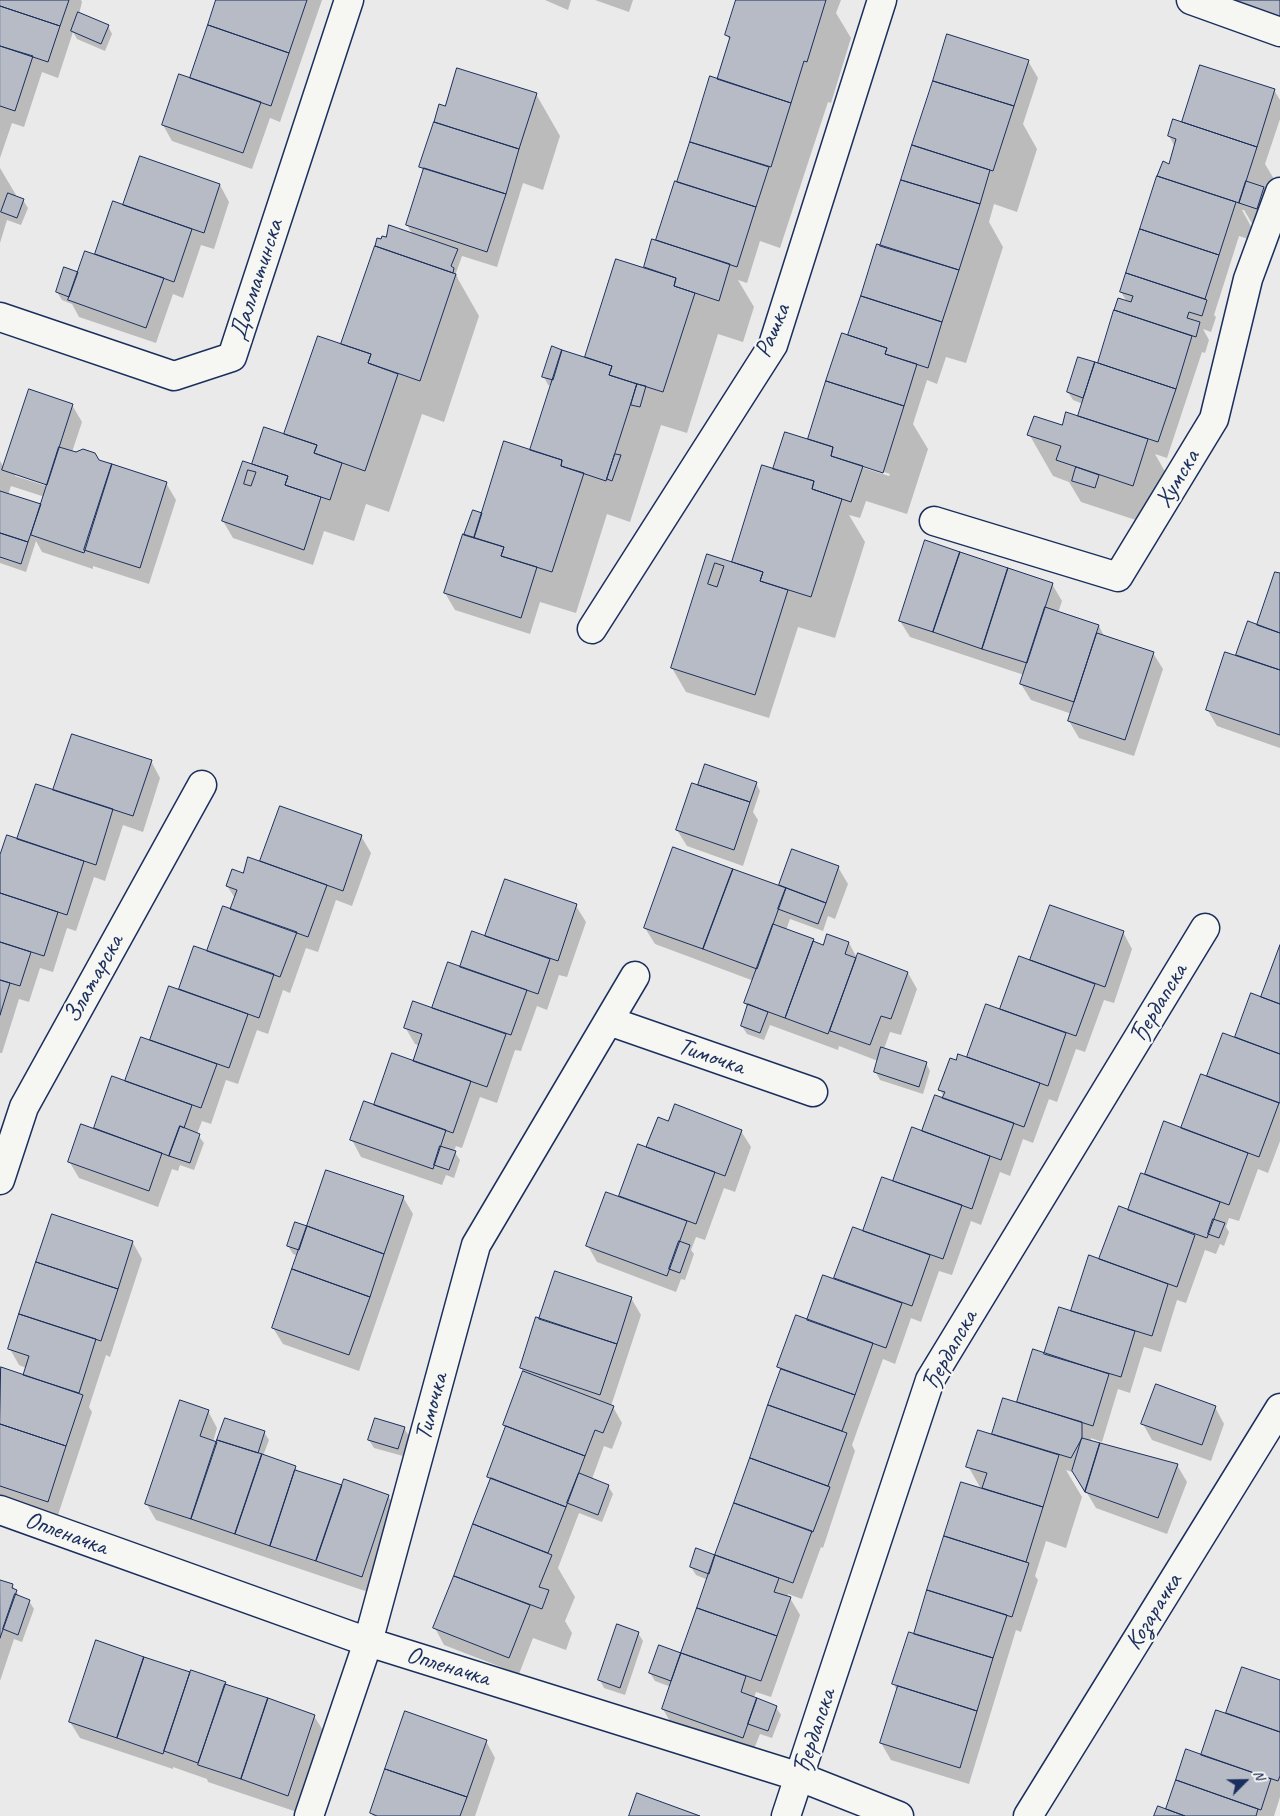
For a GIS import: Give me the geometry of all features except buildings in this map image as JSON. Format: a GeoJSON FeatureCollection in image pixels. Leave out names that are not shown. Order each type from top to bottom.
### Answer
{"type":"FeatureCollection","features":[{"type":"Feature","properties":{"kind":"street","name":"Далматинска"},"geometry":{"type":"LineString","coordinates":[[0,317],[174,376],[232,357],[349,0]]}},
{"type":"Feature","properties":{"kind":"street","name":"Рашка"},"geometry":{"type":"LineString","coordinates":[[592,629],[773,345],[882,0]]}},
{"type":"Feature","properties":{"kind":"street"},"geometry":{"type":"LineString","coordinates":[[1191,0],[1280,32]]}},
{"type":"Feature","properties":{"kind":"street","name":"Хумска"},"geometry":{"type":"LineString","coordinates":[[934,520],[1118,577],[1214,419],[1248,279],[1280,192]]}},
{"type":"Feature","properties":{"kind":"street","name":"Златарска"},"geometry":{"type":"LineString","coordinates":[[0,1180],[24,1107],[202,785]]}},
{"type":"Feature","properties":{"kind":"street","name":"Ђердапска"},"geometry":{"type":"LineString","coordinates":[[786,1816],[930,1380],[1206,928]]}},
{"type":"Feature","properties":{"kind":"street","name":"Тимочка"},"geometry":{"type":"LineString","coordinates":[[309,1816],[368,1642],[476,1244],[635,976]]}},
{"type":"Feature","properties":{"kind":"street","name":"Тимочка"},"geometry":{"type":"LineString","coordinates":[[609,1021],[813,1092]]}},
{"type":"Feature","properties":{"kind":"street","name":"Козарачка"},"geometry":{"type":"LineString","coordinates":[[1028,1816],[1280,1408]]}},
{"type":"Feature","properties":{"kind":"street","name":"Опленачка"},"geometry":{"type":"LineString","coordinates":[[0,1510],[368,1642],[800,1777],[899,1816]]}}]}
